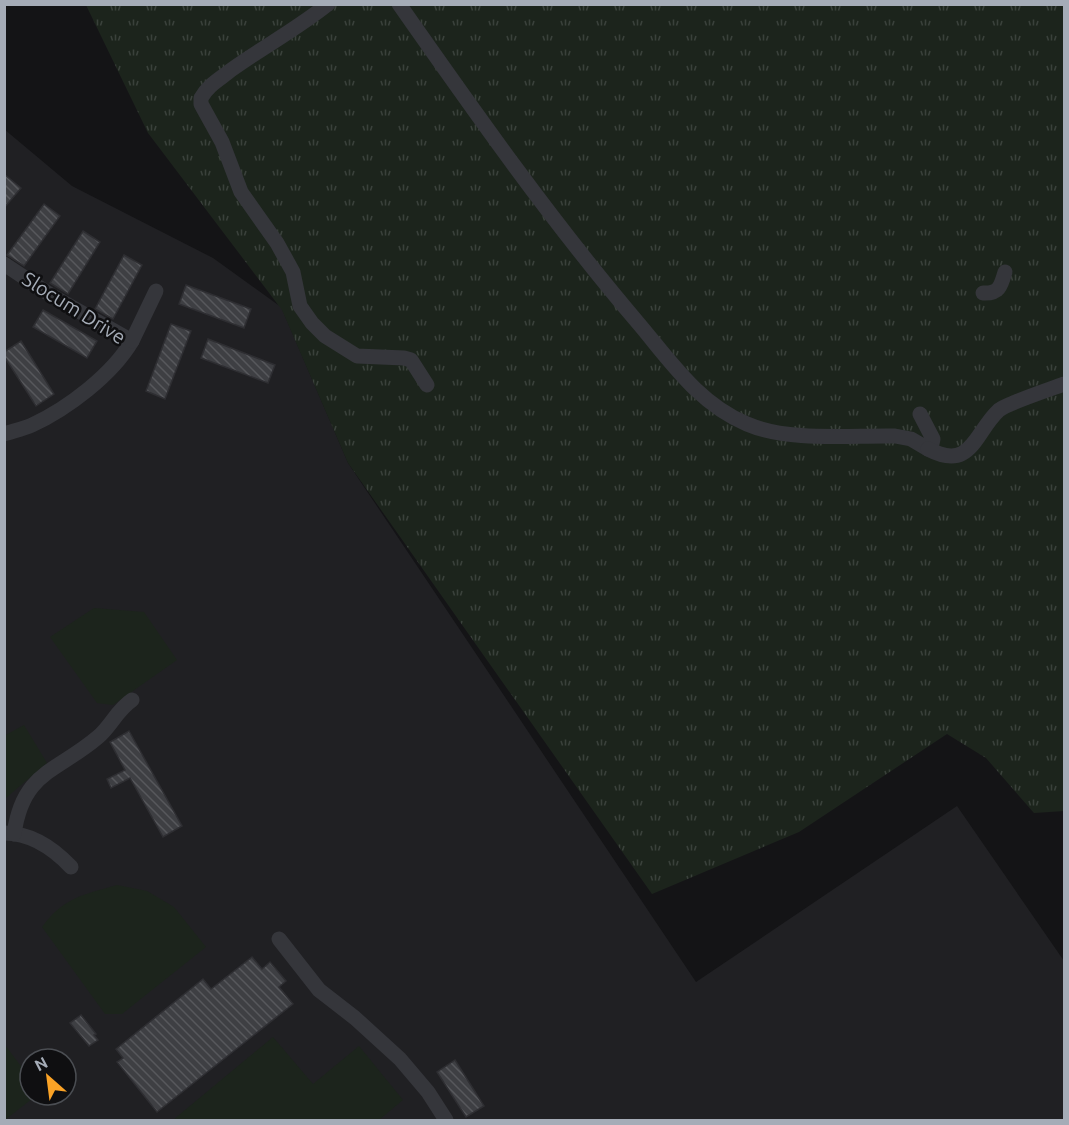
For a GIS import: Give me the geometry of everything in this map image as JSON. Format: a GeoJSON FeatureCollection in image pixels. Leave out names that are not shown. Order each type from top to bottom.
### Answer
{"type":"FeatureCollection","features":[{"type":"Feature","properties":{"kind":"street"},"geometry":{"type":"LineString","coordinates":[[328,4],[209,86],[201,98],[201,104],[222,142],[241,192],[277,243],[293,272],[300,306],[312,323],[325,336],[357,356],[404,357],[411,360],[426,385]]}},
{"type":"Feature","properties":{"kind":"street"},"geometry":{"type":"LineString","coordinates":[[399,4],[498,147],[596,274],[681,374],[706,401],[724,413],[763,431],[794,435],[895,436],[911,439],[947,456],[958,456],[969,450],[1000,410],[1065,384]]}},
{"type":"Feature","properties":{"kind":"street","name":"Slocum Drive"},"geometry":{"type":"LineString","coordinates":[[4,264],[52,296],[132,341],[114,365],[60,410],[31,426],[4,434]]}},
{"type":"Feature","properties":{"kind":"street"},"geometry":{"type":"LineString","coordinates":[[983,293],[992,294],[999,289],[1005,272]]}},
{"type":"Feature","properties":{"kind":"street"},"geometry":{"type":"LineString","coordinates":[[132,341],[156,291]]}},
{"type":"Feature","properties":{"kind":"street"},"geometry":{"type":"LineString","coordinates":[[920,414],[933,439],[931,448],[928,449]]}},
{"type":"Feature","properties":{"kind":"street"},"geometry":{"type":"LineString","coordinates":[[71,867],[56,851],[30,838],[9,833],[33,784],[45,772],[100,735],[121,707],[132,700]]}},
{"type":"Feature","properties":{"kind":"street"},"geometry":{"type":"LineString","coordinates":[[279,939],[319,990],[355,1017],[400,1059],[428,1092],[446,1120]]}},
{"type":"Feature","properties":{"kind":"shaded area"},"geometry":{"type":"Polygon","coordinates":[[[4,129],[72,186],[213,258],[281,307],[348,463],[696,982],[957,806],[1064,961],[1064,1120],[5,1120],[4,129]]]}},
{"type":"Feature","properties":{"kind":"green space"},"geometry":{"type":"Polygon","coordinates":[[[86,5],[1064,5],[1064,811],[1034,813],[986,758],[947,734],[799,832],[652,894],[348,463],[282,310],[148,133],[86,5]]]}},
{"type":"Feature","properties":{"kind":"green space"},"geometry":{"type":"Polygon","coordinates":[[[94,608],[144,612],[177,660],[113,705],[97,703],[50,637],[94,608]]]}},
{"type":"Feature","properties":{"kind":"green space"},"geometry":{"type":"Polygon","coordinates":[[[24,725],[47,763],[6,798],[4,736],[24,725]]]}},
{"type":"Feature","properties":{"kind":"green space"},"geometry":{"type":"Polygon","coordinates":[[[117,885],[147,891],[174,907],[206,947],[122,1014],[105,1014],[42,927],[66,903],[117,885]]]}},
{"type":"Feature","properties":{"kind":"green space"},"geometry":{"type":"Polygon","coordinates":[[[273,1037],[313,1084],[359,1046],[403,1100],[379,1120],[173,1120],[273,1037]]]}},
{"type":"Feature","properties":{"kind":"green space"},"geometry":{"type":"Polygon","coordinates":[[[5,1045],[18,1062],[18,1107],[22,1107],[5,1120],[5,1045]]]}},
{"type":"Feature","properties":{"kind":"building"},"geometry":{"type":"Polygon","coordinates":[[[4,174],[21,188],[4,208],[4,174]]]}},
{"type":"Feature","properties":{"kind":"building"},"geometry":{"type":"Polygon","coordinates":[[[44,204],[60,216],[24,266],[7,255],[44,204]]]}},
{"type":"Feature","properties":{"kind":"building"},"geometry":{"type":"Polygon","coordinates":[[[83,231],[100,242],[68,294],[50,283],[83,231]]]}},
{"type":"Feature","properties":{"kind":"building"},"geometry":{"type":"Polygon","coordinates":[[[124,255],[142,265],[113,319],[95,309],[124,255]]]}},
{"type":"Feature","properties":{"kind":"building"},"geometry":{"type":"Polygon","coordinates":[[[186,285],[251,309],[244,328],[179,304],[186,285]]]}},
{"type":"Feature","properties":{"kind":"building"},"geometry":{"type":"Polygon","coordinates":[[[43,310],[97,341],[87,358],[33,327],[43,310]]]}},
{"type":"Feature","properties":{"kind":"building"},"geometry":{"type":"Polygon","coordinates":[[[171,324],[191,331],[165,399],[146,391],[171,324]]]}},
{"type":"Feature","properties":{"kind":"building"},"geometry":{"type":"Polygon","coordinates":[[[208,339],[275,365],[268,383],[201,358],[208,339]]]}},
{"type":"Feature","properties":{"kind":"building"},"geometry":{"type":"Polygon","coordinates":[[[21,341],[54,394],[36,406],[4,356],[4,352],[21,341]]]}},
{"type":"Feature","properties":{"kind":"building"},"geometry":{"type":"Polygon","coordinates":[[[129,731],[182,826],[163,837],[130,778],[111,788],[107,779],[125,770],[110,742],[129,731]]]}},
{"type":"Feature","properties":{"kind":"building"},"geometry":{"type":"Polygon","coordinates":[[[252,957],[262,969],[270,962],[286,981],[279,987],[293,1004],[157,1112],[117,1062],[123,1058],[116,1049],[203,979],[211,989],[252,957]]]}},
{"type":"Feature","properties":{"kind":"building"},"geometry":{"type":"Polygon","coordinates":[[[81,1015],[98,1040],[89,1046],[70,1023],[81,1015]]]}},
{"type":"Feature","properties":{"kind":"building"},"geometry":{"type":"Polygon","coordinates":[[[455,1060],[484,1106],[466,1117],[437,1072],[455,1060]]]}}]}
